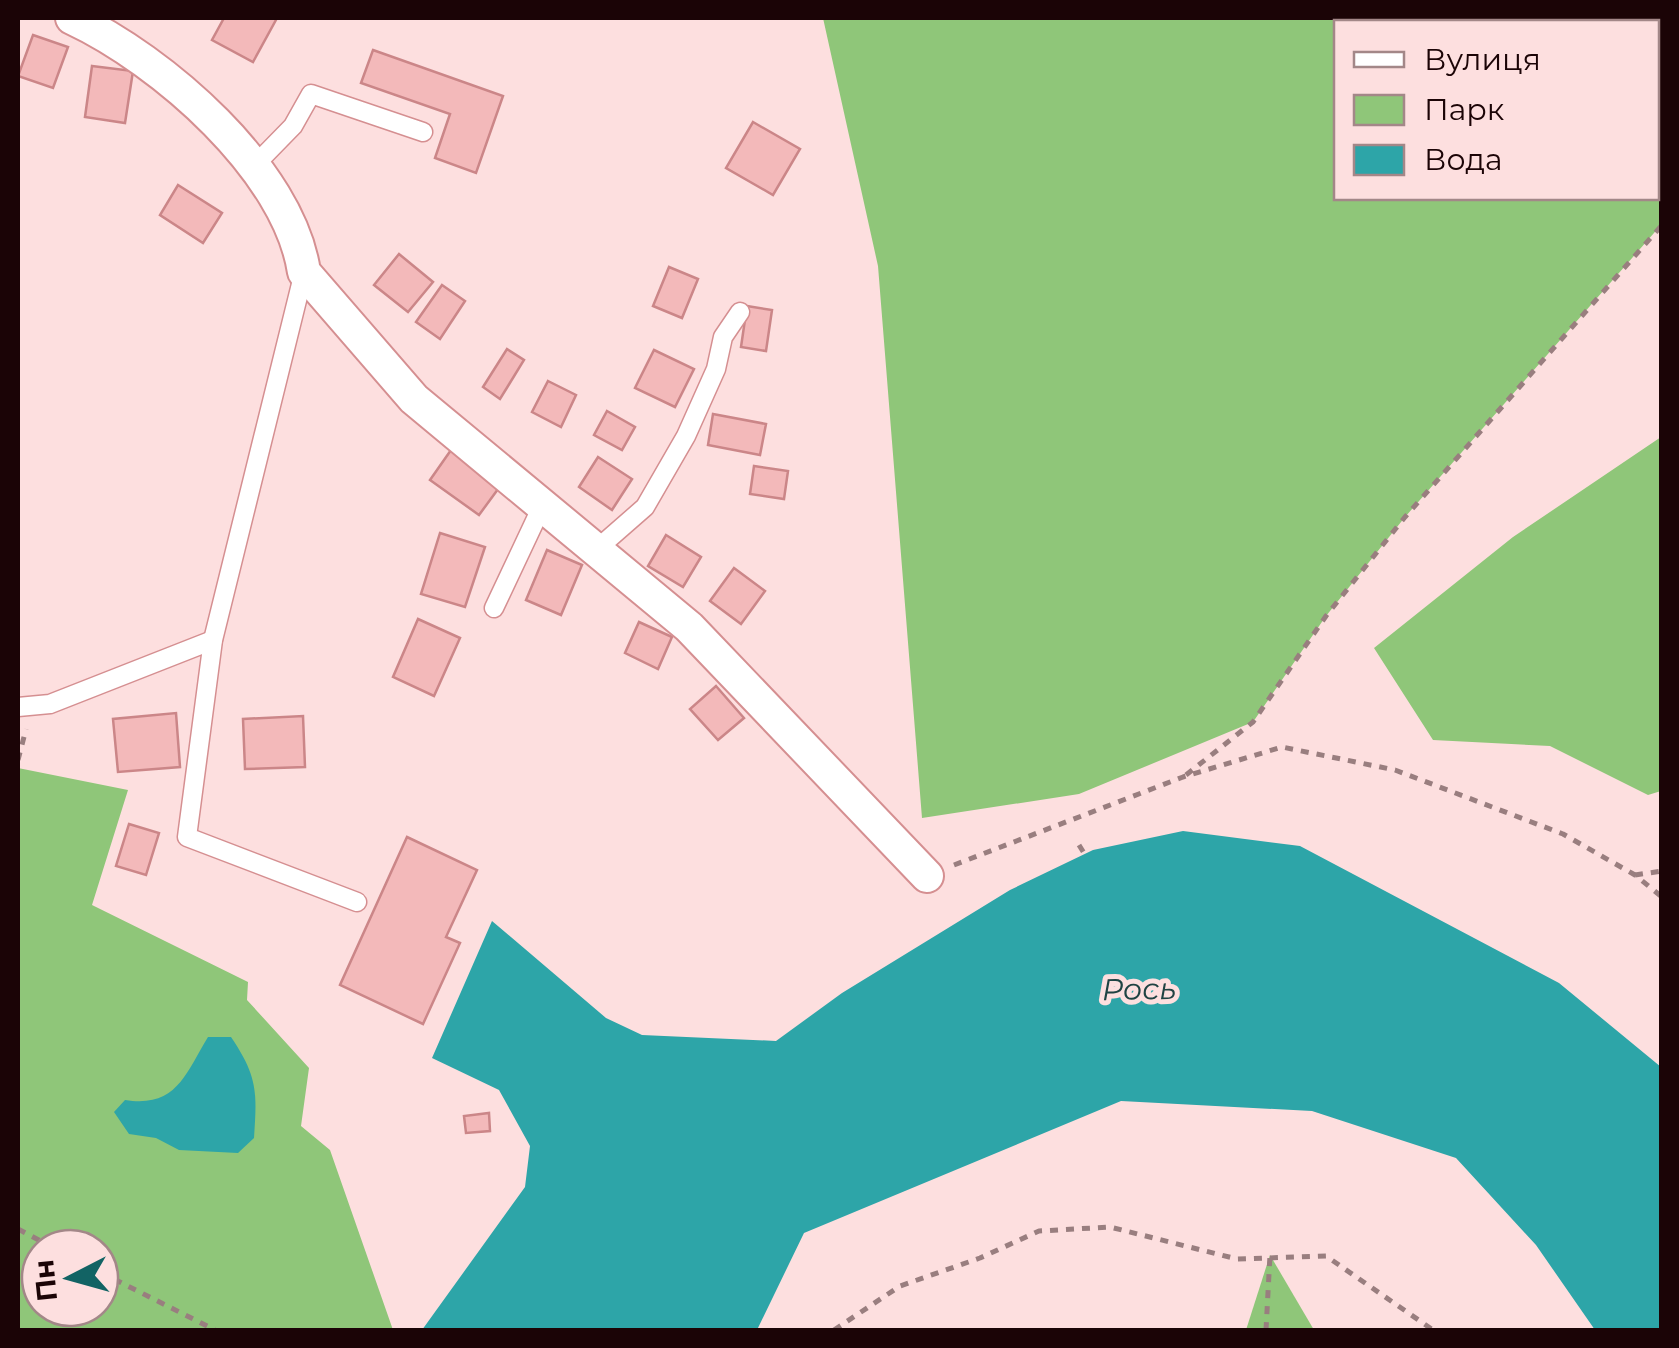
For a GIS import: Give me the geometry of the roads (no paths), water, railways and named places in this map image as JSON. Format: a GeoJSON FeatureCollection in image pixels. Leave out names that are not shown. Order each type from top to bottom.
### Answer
{"type":"FeatureCollection","features":[{"type":"Feature","properties":{"kind":"street"},"geometry":{"type":"LineString","coordinates":[[72,18],[161,72],[232,135],[288,221],[300,249],[304,272],[414,399],[688,627],[926,876]]}},
{"type":"Feature","properties":{"kind":"lane"},"geometry":{"type":"LineString","coordinates":[[252,168],[294,126],[311,94],[423,132]]}},
{"type":"Feature","properties":{"kind":"lane"},"geometry":{"type":"LineString","coordinates":[[304,272],[213,640],[187,837],[357,902]]}},
{"type":"Feature","properties":{"kind":"lane"},"geometry":{"type":"LineString","coordinates":[[597,549],[645,507],[686,436],[716,370],[724,337],[740,312]]}},
{"type":"Feature","properties":{"kind":"lane"},"geometry":{"type":"LineString","coordinates":[[494,608],[543,504]]}},
{"type":"Feature","properties":{"kind":"lane"},"geometry":{"type":"LineString","coordinates":[[25,707],[213,640]]}},
{"type":"Feature","properties":{"kind":"water","name":"Рось"},"geometry":{"type":"Polygon","coordinates":[[[1183,831],[1300,846],[1559,983],[1661,1067],[1661,1330],[1595,1330],[1536,1245],[1456,1158],[1312,1111],[1121,1101],[804,1233],[757,1330],[422,1330],[525,1187],[530,1146],[499,1090],[432,1058],[492,921],[606,1018],[642,1035],[776,1041],[842,993],[1010,890],[1093,850],[1183,831]]]}},
{"type":"Feature","properties":{"kind":"water"},"geometry":{"type":"Polygon","coordinates":[[[208,1037],[231,1037],[246,1063],[255,1096],[254,1138],[238,1153],[179,1150],[156,1138],[129,1134],[114,1112],[125,1100],[142,1101],[168,1094],[185,1076],[208,1037]]]}}]}
